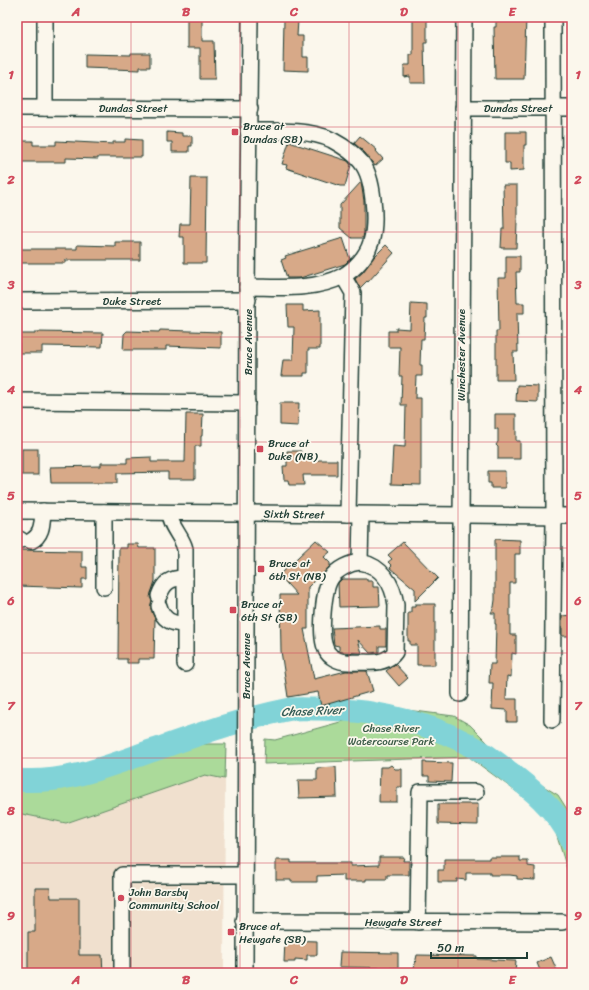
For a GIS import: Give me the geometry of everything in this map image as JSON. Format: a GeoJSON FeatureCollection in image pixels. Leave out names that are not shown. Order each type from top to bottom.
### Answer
{"type":"FeatureCollection","features":[{"type":"Feature","properties":{"kind":"street"},"geometry":{"type":"LineString","coordinates":[[44,17],[46,108]]}},
{"type":"Feature","properties":{"kind":"street","name":"Bruce Avenue"},"geometry":{"type":"LineString","coordinates":[[245,973],[248,131],[250,109],[250,17]]}},
{"type":"Feature","properties":{"kind":"street","name":"Winchester Avenue"},"geometry":{"type":"LineString","coordinates":[[460,694],[464,17]]}},
{"type":"Feature","properties":{"kind":"street"},"geometry":{"type":"LineString","coordinates":[[552,720],[554,516],[553,17]]}},
{"type":"Feature","properties":{"kind":"street","name":"Dundas Street"},"geometry":{"type":"LineString","coordinates":[[17,108],[250,109]]}},
{"type":"Feature","properties":{"kind":"street","name":"Dundas Street"},"geometry":{"type":"LineString","coordinates":[[463,108],[572,108]]}},
{"type":"Feature","properties":{"kind":"street"},"geometry":{"type":"LineString","coordinates":[[248,131],[286,132],[317,135],[332,140],[346,149],[362,163],[370,177],[373,192],[373,232],[371,243],[365,255],[356,266],[343,276],[325,283],[303,288],[248,294]]}},
{"type":"Feature","properties":{"kind":"street"},"geometry":{"type":"LineString","coordinates":[[343,276],[353,293],[354,515],[360,562]]}},
{"type":"Feature","properties":{"kind":"street","name":"Duke Street"},"geometry":{"type":"LineString","coordinates":[[17,301],[248,294]]}},
{"type":"Feature","properties":{"kind":"street"},"geometry":{"type":"LineString","coordinates":[[17,402],[247,403]]}},
{"type":"Feature","properties":{"kind":"street","name":"Sixth Street"},"geometry":{"type":"LineString","coordinates":[[17,511],[572,516]]}},
{"type":"Feature","properties":{"kind":"street"},"geometry":{"type":"LineString","coordinates":[[23,540],[35,539],[40,532],[43,511]]}},
{"type":"Feature","properties":{"kind":"street"},"geometry":{"type":"LineString","coordinates":[[104,512],[104,586]]}},
{"type":"Feature","properties":{"kind":"street"},"geometry":{"type":"LineString","coordinates":[[169,512],[170,522],[185,549],[185,664]]}},
{"type":"Feature","properties":{"kind":"street"},"geometry":{"type":"LineString","coordinates":[[360,562],[369,564],[382,574],[393,590],[396,605],[395,652],[388,658],[371,663],[338,661],[331,656],[324,646],[324,606],[329,583],[340,570],[360,562]]}},
{"type":"Feature","properties":{"kind":"street"},"geometry":{"type":"LineString","coordinates":[[185,578],[174,578],[169,581],[165,585],[159,601],[163,616],[168,621],[175,624],[185,624]]}},
{"type":"Feature","properties":{"kind":"street"},"geometry":{"type":"LineString","coordinates":[[418,922],[420,792],[476,792]]}},
{"type":"Feature","properties":{"kind":"street"},"geometry":{"type":"LineString","coordinates":[[122,973],[122,875],[245,875]]}},
{"type":"Feature","properties":{"kind":"street","name":"Hewgate Street"},"geometry":{"type":"LineString","coordinates":[[244,922],[562,922]]}},
{"type":"Feature","properties":{"kind":"shaded area","name":"John Barsby Community School"},"geometry":{"type":"Polygon","coordinates":[[[205,774],[225,779],[224,973],[17,973],[17,813],[66,823],[205,774]]]}},
{"type":"Feature","properties":{"kind":"green space","name":"Chase River Watercourse Park"},"geometry":{"type":"Polygon","coordinates":[[[391,708],[454,716],[470,725],[512,767],[558,795],[572,817],[572,885],[551,817],[469,757],[264,764],[265,739],[275,740],[391,708]]]}},
{"type":"Feature","properties":{"kind":"green space"},"geometry":{"type":"Polygon","coordinates":[[[206,744],[226,744],[225,779],[205,775],[66,823],[17,813],[17,777],[37,781],[70,784],[108,775],[153,751],[206,744]]]}},
{"type":"Feature","properties":{"kind":"building"},"geometry":{"type":"Polygon","coordinates":[[[526,17],[524,79],[495,79],[494,27],[496,27],[496,18],[526,17]]]}},
{"type":"Feature","properties":{"kind":"building"},"geometry":{"type":"Polygon","coordinates":[[[187,19],[202,19],[202,41],[214,41],[215,79],[200,79],[200,48],[187,48],[187,19]]]}},
{"type":"Feature","properties":{"kind":"building"},"geometry":{"type":"Polygon","coordinates":[[[284,19],[298,20],[297,36],[303,36],[303,57],[308,57],[308,71],[283,70],[284,19]]]}},
{"type":"Feature","properties":{"kind":"building"},"geometry":{"type":"Polygon","coordinates":[[[413,19],[427,19],[427,42],[424,42],[425,83],[410,83],[410,76],[404,77],[404,65],[410,65],[410,55],[413,55],[413,19]]]}},
{"type":"Feature","properties":{"kind":"building"},"geometry":{"type":"Polygon","coordinates":[[[131,53],[150,53],[150,67],[140,67],[140,70],[85,68],[85,54],[131,55],[131,53]]]}},
{"type":"Feature","properties":{"kind":"building"},"geometry":{"type":"Polygon","coordinates":[[[167,132],[182,133],[182,136],[192,136],[192,146],[189,146],[189,152],[172,152],[172,142],[167,142],[167,132]]]}},
{"type":"Feature","properties":{"kind":"building"},"geometry":{"type":"Polygon","coordinates":[[[505,132],[526,132],[526,145],[524,145],[524,170],[510,171],[510,163],[505,163],[505,132]]]}},
{"type":"Feature","properties":{"kind":"building"},"geometry":{"type":"Polygon","coordinates":[[[360,136],[377,150],[376,151],[383,159],[375,166],[365,153],[354,143],[360,136]]]}},
{"type":"Feature","properties":{"kind":"building"},"geometry":{"type":"Polygon","coordinates":[[[125,139],[142,140],[142,157],[98,157],[98,159],[66,158],[66,162],[17,162],[17,142],[20,141],[33,141],[33,145],[56,145],[56,141],[113,144],[113,142],[125,142],[125,139]]]}},
{"type":"Feature","properties":{"kind":"building"},"geometry":{"type":"Polygon","coordinates":[[[289,142],[348,161],[351,165],[345,186],[340,186],[286,168],[287,165],[282,164],[289,142]]]}},
{"type":"Feature","properties":{"kind":"building"},"geometry":{"type":"Polygon","coordinates":[[[191,178],[207,178],[206,263],[184,263],[184,237],[179,237],[180,224],[190,224],[191,178]]]}},
{"type":"Feature","properties":{"kind":"building"},"geometry":{"type":"Polygon","coordinates":[[[361,182],[364,201],[364,232],[363,238],[352,238],[340,228],[340,205],[361,182]]]}},
{"type":"Feature","properties":{"kind":"building"},"geometry":{"type":"Polygon","coordinates":[[[503,185],[517,185],[516,248],[501,248],[502,229],[504,229],[503,185]]]}},
{"type":"Feature","properties":{"kind":"building"},"geometry":{"type":"Polygon","coordinates":[[[343,238],[350,259],[345,264],[300,278],[287,278],[281,260],[286,258],[285,256],[343,238]]]}},
{"type":"Feature","properties":{"kind":"building"},"geometry":{"type":"Polygon","coordinates":[[[115,242],[140,242],[140,260],[65,260],[65,263],[17,263],[17,249],[77,249],[77,245],[115,246],[115,242]]]}},
{"type":"Feature","properties":{"kind":"building"},"geometry":{"type":"Polygon","coordinates":[[[386,245],[394,253],[368,282],[367,281],[360,288],[355,279],[386,245]]]}},
{"type":"Feature","properties":{"kind":"building"},"geometry":{"type":"Polygon","coordinates":[[[506,256],[520,256],[520,272],[516,272],[517,303],[524,303],[524,313],[517,313],[518,352],[513,352],[514,380],[496,380],[496,331],[499,331],[498,278],[506,278],[506,256]]]}},
{"type":"Feature","properties":{"kind":"building"},"geometry":{"type":"Polygon","coordinates":[[[411,303],[427,304],[424,339],[421,339],[420,365],[422,365],[422,376],[416,376],[415,398],[421,398],[421,485],[391,484],[393,446],[405,447],[406,405],[401,405],[402,376],[399,376],[400,347],[388,347],[388,331],[396,331],[396,328],[410,329],[411,303]]]}},
{"type":"Feature","properties":{"kind":"building"},"geometry":{"type":"Polygon","coordinates":[[[287,305],[303,305],[303,311],[320,310],[320,349],[308,349],[308,373],[304,373],[304,376],[281,376],[283,360],[293,360],[294,327],[288,327],[287,305]]]}},
{"type":"Feature","properties":{"kind":"building"},"geometry":{"type":"Polygon","coordinates":[[[160,330],[221,332],[221,348],[166,346],[166,350],[123,350],[124,334],[127,331],[159,332],[160,330]]]}},
{"type":"Feature","properties":{"kind":"building"},"geometry":{"type":"Polygon","coordinates":[[[35,332],[103,333],[102,347],[42,346],[42,353],[19,353],[19,334],[35,334],[35,332]]]}},
{"type":"Feature","properties":{"kind":"building"},"geometry":{"type":"Polygon","coordinates":[[[517,385],[538,386],[538,402],[516,401],[517,385]]]}},
{"type":"Feature","properties":{"kind":"building"},"geometry":{"type":"Polygon","coordinates":[[[280,403],[299,403],[298,426],[280,425],[280,403]]]}},
{"type":"Feature","properties":{"kind":"building"},"geometry":{"type":"Polygon","coordinates":[[[186,414],[203,414],[201,446],[195,446],[195,479],[168,479],[168,472],[117,473],[117,483],[51,483],[50,467],[101,466],[101,463],[127,463],[127,458],[151,457],[151,462],[185,462],[186,414]]]}},
{"type":"Feature","properties":{"kind":"building"},"geometry":{"type":"Polygon","coordinates":[[[495,414],[516,414],[516,441],[520,441],[520,459],[498,459],[498,447],[496,445],[498,442],[498,429],[495,429],[495,414]]]}},
{"type":"Feature","properties":{"kind":"building"},"geometry":{"type":"Polygon","coordinates":[[[22,449],[38,449],[38,475],[22,475],[22,449]]]}},
{"type":"Feature","properties":{"kind":"building"},"geometry":{"type":"Polygon","coordinates":[[[287,451],[301,451],[301,459],[303,460],[337,460],[337,475],[303,475],[304,485],[289,485],[288,480],[284,480],[283,466],[287,466],[287,451]]]}},
{"type":"Feature","properties":{"kind":"building"},"geometry":{"type":"Polygon","coordinates":[[[488,471],[505,471],[505,488],[491,488],[491,483],[488,483],[488,471]]]}},
{"type":"Feature","properties":{"kind":"building"},"geometry":{"type":"Polygon","coordinates":[[[495,539],[520,540],[520,554],[515,554],[515,583],[510,583],[510,635],[516,635],[516,654],[512,653],[511,677],[507,676],[506,699],[517,699],[517,722],[507,722],[507,710],[492,709],[493,683],[489,683],[490,664],[495,664],[496,624],[495,613],[491,613],[495,600],[495,539]]]}},
{"type":"Feature","properties":{"kind":"building"},"geometry":{"type":"Polygon","coordinates":[[[316,540],[330,552],[324,557],[330,563],[330,566],[308,587],[308,629],[304,629],[314,679],[346,671],[367,671],[373,691],[321,706],[318,692],[288,697],[281,651],[280,595],[297,595],[279,575],[316,540]]]}},
{"type":"Feature","properties":{"kind":"building"},"geometry":{"type":"Polygon","coordinates":[[[403,542],[438,578],[415,601],[415,589],[390,568],[392,566],[388,562],[392,559],[388,555],[403,542]]]}},
{"type":"Feature","properties":{"kind":"building"},"geometry":{"type":"Polygon","coordinates":[[[127,544],[138,544],[139,548],[155,548],[155,581],[150,597],[152,601],[151,609],[155,619],[154,659],[138,659],[138,663],[127,663],[127,659],[118,659],[119,548],[127,548],[127,544]]]}},
{"type":"Feature","properties":{"kind":"building"},"geometry":{"type":"Polygon","coordinates":[[[17,550],[82,551],[82,567],[87,567],[87,579],[82,579],[82,588],[17,586],[17,550]]]}},
{"type":"Feature","properties":{"kind":"building"},"geometry":{"type":"Polygon","coordinates":[[[342,579],[367,579],[367,581],[373,581],[373,587],[379,587],[380,606],[339,607],[338,583],[342,579]]]}},
{"type":"Feature","properties":{"kind":"building"},"geometry":{"type":"Polygon","coordinates":[[[415,604],[435,604],[435,665],[417,665],[417,645],[410,645],[410,641],[408,641],[408,613],[411,613],[411,607],[415,607],[415,604]]]}},
{"type":"Feature","properties":{"kind":"building"},"geometry":{"type":"Polygon","coordinates":[[[572,615],[572,636],[562,636],[562,616],[572,615]]]}},
{"type":"Feature","properties":{"kind":"building"},"geometry":{"type":"Polygon","coordinates":[[[380,626],[380,629],[386,629],[386,646],[379,646],[379,652],[370,653],[358,640],[362,653],[342,652],[339,651],[339,646],[334,645],[332,628],[380,626]]]}},
{"type":"Feature","properties":{"kind":"building"},"geometry":{"type":"Polygon","coordinates":[[[395,664],[408,678],[399,686],[386,671],[395,664]]]}},
{"type":"Feature","properties":{"kind":"building"},"geometry":{"type":"Polygon","coordinates":[[[423,762],[452,763],[451,782],[429,781],[429,776],[423,776],[423,762]]]}},
{"type":"Feature","properties":{"kind":"building"},"geometry":{"type":"Polygon","coordinates":[[[391,765],[395,769],[402,769],[402,787],[397,787],[397,802],[379,802],[380,767],[388,767],[391,765]]]}},
{"type":"Feature","properties":{"kind":"building"},"geometry":{"type":"Polygon","coordinates":[[[336,767],[337,797],[299,798],[298,780],[317,780],[317,768],[336,767]]]}},
{"type":"Feature","properties":{"kind":"building"},"geometry":{"type":"Polygon","coordinates":[[[438,804],[478,804],[478,825],[438,824],[438,804]]]}},
{"type":"Feature","properties":{"kind":"building"},"geometry":{"type":"Polygon","coordinates":[[[379,857],[404,857],[403,861],[409,861],[409,875],[387,875],[387,879],[366,879],[366,881],[344,881],[344,875],[317,876],[317,882],[291,882],[291,880],[276,880],[276,860],[291,860],[291,863],[351,863],[351,866],[379,865],[379,857]]]}},
{"type":"Feature","properties":{"kind":"building"},"geometry":{"type":"Polygon","coordinates":[[[489,857],[520,857],[520,861],[528,861],[528,866],[535,867],[535,880],[517,879],[517,876],[510,875],[466,873],[466,880],[457,879],[457,882],[438,882],[438,870],[444,870],[444,859],[489,859],[489,857]]]}},
{"type":"Feature","properties":{"kind":"building"},"geometry":{"type":"Polygon","coordinates":[[[35,888],[50,888],[51,898],[79,898],[79,955],[102,955],[103,973],[28,973],[28,932],[35,932],[35,888]]]}},
{"type":"Feature","properties":{"kind":"building"},"geometry":{"type":"Polygon","coordinates":[[[285,940],[317,941],[317,955],[307,955],[307,960],[295,959],[295,962],[284,962],[285,940]]]}},
{"type":"Feature","properties":{"kind":"building"},"geometry":{"type":"Polygon","coordinates":[[[340,952],[398,953],[398,968],[339,967],[340,952]]]}},
{"type":"Feature","properties":{"kind":"building"},"geometry":{"type":"Polygon","coordinates":[[[417,955],[477,956],[477,959],[516,961],[515,973],[470,973],[470,971],[431,973],[431,971],[416,970],[416,968],[414,968],[417,955]]]}},
{"type":"Feature","properties":{"kind":"building"},"geometry":{"type":"Polygon","coordinates":[[[551,957],[558,973],[541,973],[537,963],[551,957]]]}},
{"type":"Feature","properties":{"kind":"waterway","name":"Chase River"},"geometry":{"type":"LineString","coordinates":[[17,780],[35,781],[53,779],[103,768],[219,728],[286,710],[337,709],[410,721],[456,738],[477,749],[507,770],[539,797],[558,817],[572,841]]}},
{"type":"Feature","properties":{"kind":"place","name":"Bruce at Dundas (SB)"},"geometry":{"type":"Point","coordinates":[235,132]}},
{"type":"Feature","properties":{"kind":"place","name":"Bruce at Duke (NB)"},"geometry":{"type":"Point","coordinates":[260,449]}},
{"type":"Feature","properties":{"kind":"place","name":"Bruce at 6th St (NB)"},"geometry":{"type":"Point","coordinates":[261,569]}},
{"type":"Feature","properties":{"kind":"place","name":"Bruce at 6th St (SB)"},"geometry":{"type":"Point","coordinates":[233,610]}},
{"type":"Feature","properties":{"kind":"place","name":"John Barsby Community School"},"geometry":{"type":"Point","coordinates":[121,898]}},
{"type":"Feature","properties":{"kind":"place","name":"Bruce at Hewgate (SB)"},"geometry":{"type":"Point","coordinates":[231,932]}}]}
